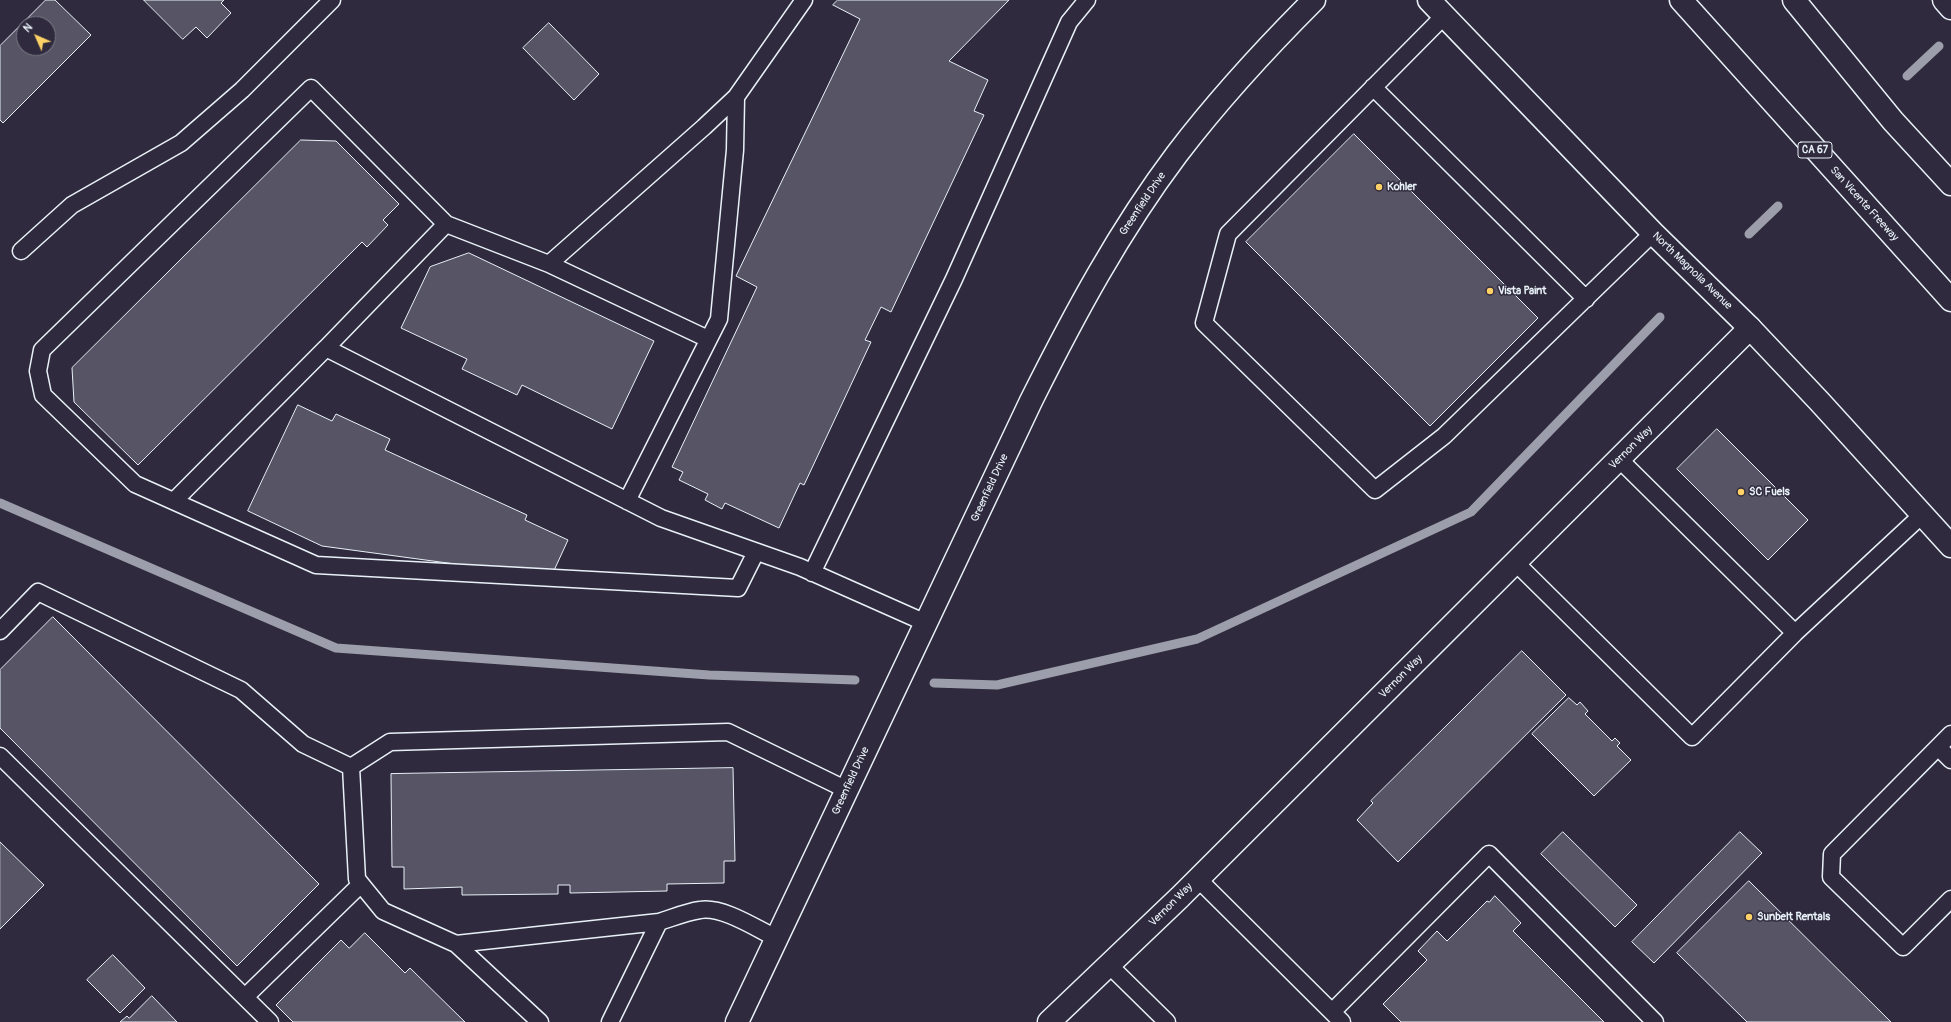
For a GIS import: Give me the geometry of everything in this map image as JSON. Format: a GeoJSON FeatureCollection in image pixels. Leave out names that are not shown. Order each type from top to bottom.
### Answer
{"type":"FeatureCollection","features":[{"type":"Feature","properties":{"kind":"main road","name":"North Magnolia Avenue"},"geometry":{"type":"LineString","coordinates":[[1429,0],[1653,233],[1750,328],[1951,546]]}},
{"type":"Feature","properties":{"kind":"main road","name":"San Vicente Freeway"},"geometry":{"type":"LineString","coordinates":[[1681,0],[1951,300]]}},
{"type":"Feature","properties":{"kind":"main road"},"geometry":{"type":"LineString","coordinates":[[1794,0],[1893,121],[1951,184]]}},
{"type":"Feature","properties":{"kind":"main road"},"geometry":{"type":"LineString","coordinates":[[1944,0],[1951,8]]}},
{"type":"Feature","properties":{"kind":"main road","name":"Greenfield Drive"},"geometry":{"type":"LineString","coordinates":[[737,1022],[778,939],[847,790],[1064,334],[1100,270],[1137,211],[1177,154],[1222,98],[1307,7]]}},
{"type":"Feature","properties":{"kind":"main road","name":"Vernon Way"},"geometry":{"type":"LineString","coordinates":[[1049,1022],[1180,897],[1750,328]]}},
{"type":"Feature","properties":{"kind":"lane"},"geometry":{"type":"LineString","coordinates":[[21,251],[72,205],[181,143],[242,90],[332,0]]}},
{"type":"Feature","properties":{"kind":"lane"},"geometry":{"type":"LineString","coordinates":[[549,264],[736,97],[804,0]]}},
{"type":"Feature","properties":{"kind":"lane"},"geometry":{"type":"LineString","coordinates":[[812,573],[954,279],[1069,22],[1087,0]]}},
{"type":"Feature","properties":{"kind":"lane"},"geometry":{"type":"LineString","coordinates":[[1444,16],[1228,234],[1204,323],[1375,490],[1444,436],[1653,233]]}},
{"type":"Feature","properties":{"kind":"lane"},"geometry":{"type":"LineString","coordinates":[[1373,87],[1586,299]]}},
{"type":"Feature","properties":{"kind":"lane"},"geometry":{"type":"LineString","coordinates":[[708,339],[549,264],[446,224],[311,88],[42,350],[38,371],[43,395],[135,484],[316,565],[738,588],[756,552]]}},
{"type":"Feature","properties":{"kind":"lane"},"geometry":{"type":"LineString","coordinates":[[627,501],[719,319],[735,150],[736,97]]}},
{"type":"Feature","properties":{"kind":"lane"},"geometry":{"type":"LineString","coordinates":[[174,501],[326,348],[446,224]]}},
{"type":"Feature","properties":{"kind":"lane"},"geometry":{"type":"LineString","coordinates":[[326,348],[661,518],[812,573],[926,623]]}},
{"type":"Feature","properties":{"kind":"lane"},"geometry":{"type":"LineString","coordinates":[[1619,460],[1795,633]]}},
{"type":"Feature","properties":{"kind":"lane"},"geometry":{"type":"LineString","coordinates":[[1516,563],[1692,737],[1795,633],[1923,514]]}},
{"type":"Feature","properties":{"kind":"lane"},"geometry":{"type":"LineString","coordinates":[[0,631],[38,592],[240,690],[303,744],[351,767]]}},
{"type":"Feature","properties":{"kind":"lane"},"geometry":{"type":"LineString","coordinates":[[351,767],[390,742],[728,732],[847,790]]}},
{"type":"Feature","properties":{"kind":"lane"},"geometry":{"type":"LineString","coordinates":[[1951,734],[1832,854],[1831,877],[1903,947],[1951,899]]}},
{"type":"Feature","properties":{"kind":"lane"},"geometry":{"type":"LineString","coordinates":[[1938,747],[1951,760]]}},
{"type":"Feature","properties":{"kind":"lane"},"geometry":{"type":"LineString","coordinates":[[0,756],[270,1022]]}},
{"type":"Feature","properties":{"kind":"lane"},"geometry":{"type":"LineString","coordinates":[[351,767],[357,880],[383,911],[456,944],[540,1022]]}},
{"type":"Feature","properties":{"kind":"lane"},"geometry":{"type":"LineString","coordinates":[[1198,879],[1337,1017],[1489,854],[1655,1022]]}},
{"type":"Feature","properties":{"kind":"lane"},"geometry":{"type":"LineString","coordinates":[[245,997],[361,884]]}},
{"type":"Feature","properties":{"kind":"lane"},"geometry":{"type":"LineString","coordinates":[[456,944],[658,922],[701,909],[724,912],[778,939]]}},
{"type":"Feature","properties":{"kind":"lane"},"geometry":{"type":"LineString","coordinates":[[610,1022],[658,922]]}},
{"type":"Feature","properties":{"kind":"lane"},"geometry":{"type":"LineString","coordinates":[[1109,965],[1167,1022]]}},
{"type":"Feature","properties":{"kind":"building"},"geometry":{"type":"Polygon","coordinates":[[[46,0],[55,0],[91,35],[3,123],[0,120],[0,46],[16,30],[16,56],[56,56],[56,16],[30,16],[46,0]]]}},
{"type":"Feature","properties":{"kind":"building"},"geometry":{"type":"Polygon","coordinates":[[[144,0],[224,0],[221,3],[231,13],[207,38],[196,27],[183,39],[144,0]]]}},
{"type":"Feature","properties":{"kind":"building"},"geometry":{"type":"Polygon","coordinates":[[[838,0],[1009,0],[949,61],[988,80],[974,111],[984,115],[891,312],[881,307],[865,340],[871,342],[804,485],[800,483],[779,528],[725,503],[722,509],[705,500],[708,494],[679,480],[683,472],[672,467],[757,287],[736,276],[860,19],[833,5],[838,0]]]}},
{"type":"Feature","properties":{"kind":"building"},"geometry":{"type":"Polygon","coordinates":[[[549,23],[599,74],[574,100],[523,48],[549,23]]]}},
{"type":"Feature","properties":{"kind":"building"},"geometry":{"type":"Polygon","coordinates":[[[1354,134],[1538,318],[1430,426],[1246,242],[1354,134]]]}},
{"type":"Feature","properties":{"kind":"building"},"geometry":{"type":"Polygon","coordinates":[[[301,140],[336,141],[399,204],[383,220],[388,225],[367,247],[362,242],[138,465],[74,402],[72,368],[301,140]]]}},
{"type":"Feature","properties":{"kind":"building"},"geometry":{"type":"Polygon","coordinates":[[[469,253],[654,341],[612,429],[522,385],[517,395],[462,369],[467,359],[401,328],[430,267],[469,253]]]}},
{"type":"Feature","properties":{"kind":"building"},"geometry":{"type":"Polygon","coordinates":[[[298,405],[332,421],[336,414],[390,439],[385,450],[527,515],[525,520],[568,540],[551,577],[322,546],[248,511],[298,405]]]}},
{"type":"Feature","properties":{"kind":"building"},"geometry":{"type":"Polygon","coordinates":[[[1717,429],[1808,520],[1768,560],[1677,469],[1717,429]]]}},
{"type":"Feature","properties":{"kind":"building"},"geometry":{"type":"Polygon","coordinates":[[[53,617],[319,884],[237,966],[0,728],[0,670],[53,617]]]}},
{"type":"Feature","properties":{"kind":"building"},"geometry":{"type":"Polygon","coordinates":[[[1522,651],[1566,695],[1398,862],[1357,820],[1373,803],[1371,801],[1522,651]]]}},
{"type":"Feature","properties":{"kind":"building"},"geometry":{"type":"Polygon","coordinates":[[[1569,698],[1577,705],[1580,702],[1588,711],[1585,714],[1612,741],[1615,738],[1620,743],[1617,746],[1631,760],[1594,796],[1532,734],[1569,698]]]}},
{"type":"Feature","properties":{"kind":"building"},"geometry":{"type":"Polygon","coordinates":[[[733,768],[735,861],[724,861],[724,883],[667,884],[667,891],[570,893],[570,885],[558,885],[558,894],[462,895],[462,887],[404,889],[404,867],[392,867],[391,774],[733,768]]]}},
{"type":"Feature","properties":{"kind":"building"},"geometry":{"type":"Polygon","coordinates":[[[1563,832],[1637,905],[1615,927],[1541,854],[1563,832]]]}},
{"type":"Feature","properties":{"kind":"building"},"geometry":{"type":"Polygon","coordinates":[[[1740,832],[1762,853],[1654,963],[1632,942],[1740,832]]]}},
{"type":"Feature","properties":{"kind":"building"},"geometry":{"type":"Polygon","coordinates":[[[0,842],[44,885],[0,929],[0,842]]]}},
{"type":"Feature","properties":{"kind":"building","name":"Sunbelt Rentals"},"geometry":{"type":"Polygon","coordinates":[[[1749,881],[1891,1022],[1747,1022],[1677,953],[1749,881]]]}},
{"type":"Feature","properties":{"kind":"building"},"geometry":{"type":"Polygon","coordinates":[[[1495,896],[1521,923],[1513,931],[1604,1022],[1401,1022],[1383,1004],[1427,960],[1418,951],[1437,931],[1447,941],[1487,901],[1489,902],[1495,896]]]}},
{"type":"Feature","properties":{"kind":"building"},"geometry":{"type":"Polygon","coordinates":[[[365,933],[405,973],[410,968],[465,1022],[293,1022],[276,1005],[341,940],[349,948],[365,933]]]}},
{"type":"Feature","properties":{"kind":"building"},"geometry":{"type":"Polygon","coordinates":[[[113,955],[145,988],[120,1013],[87,980],[113,955]]]}},
{"type":"Feature","properties":{"kind":"building"},"geometry":{"type":"Polygon","coordinates":[[[152,996],[177,1022],[120,1022],[127,1016],[129,1018],[152,996]]]}},
{"type":"Feature","properties":{"kind":"waterway"},"geometry":{"type":"LineString","coordinates":[[1907,76],[1939,46]]}},
{"type":"Feature","properties":{"kind":"waterway"},"geometry":{"type":"LineString","coordinates":[[1749,234],[1778,206]]}},
{"type":"Feature","properties":{"kind":"waterway"},"geometry":{"type":"LineString","coordinates":[[934,683],[997,685],[1197,639],[1471,512],[1660,317]]}},
{"type":"Feature","properties":{"kind":"waterway"},"geometry":{"type":"LineString","coordinates":[[0,503],[336,648],[709,675],[855,680]]}},
{"type":"Feature","properties":{"kind":"place","name":"Kohler"},"geometry":{"type":"Point","coordinates":[1379,187]}},
{"type":"Feature","properties":{"kind":"place","name":"Vista Paint"},"geometry":{"type":"Point","coordinates":[1490,291]}},
{"type":"Feature","properties":{"kind":"place","name":"SC Fuels"},"geometry":{"type":"Point","coordinates":[1741,492]}},
{"type":"Feature","properties":{"kind":"place","name":"Sunbelt Rentals"},"geometry":{"type":"Point","coordinates":[1749,917]}}]}
